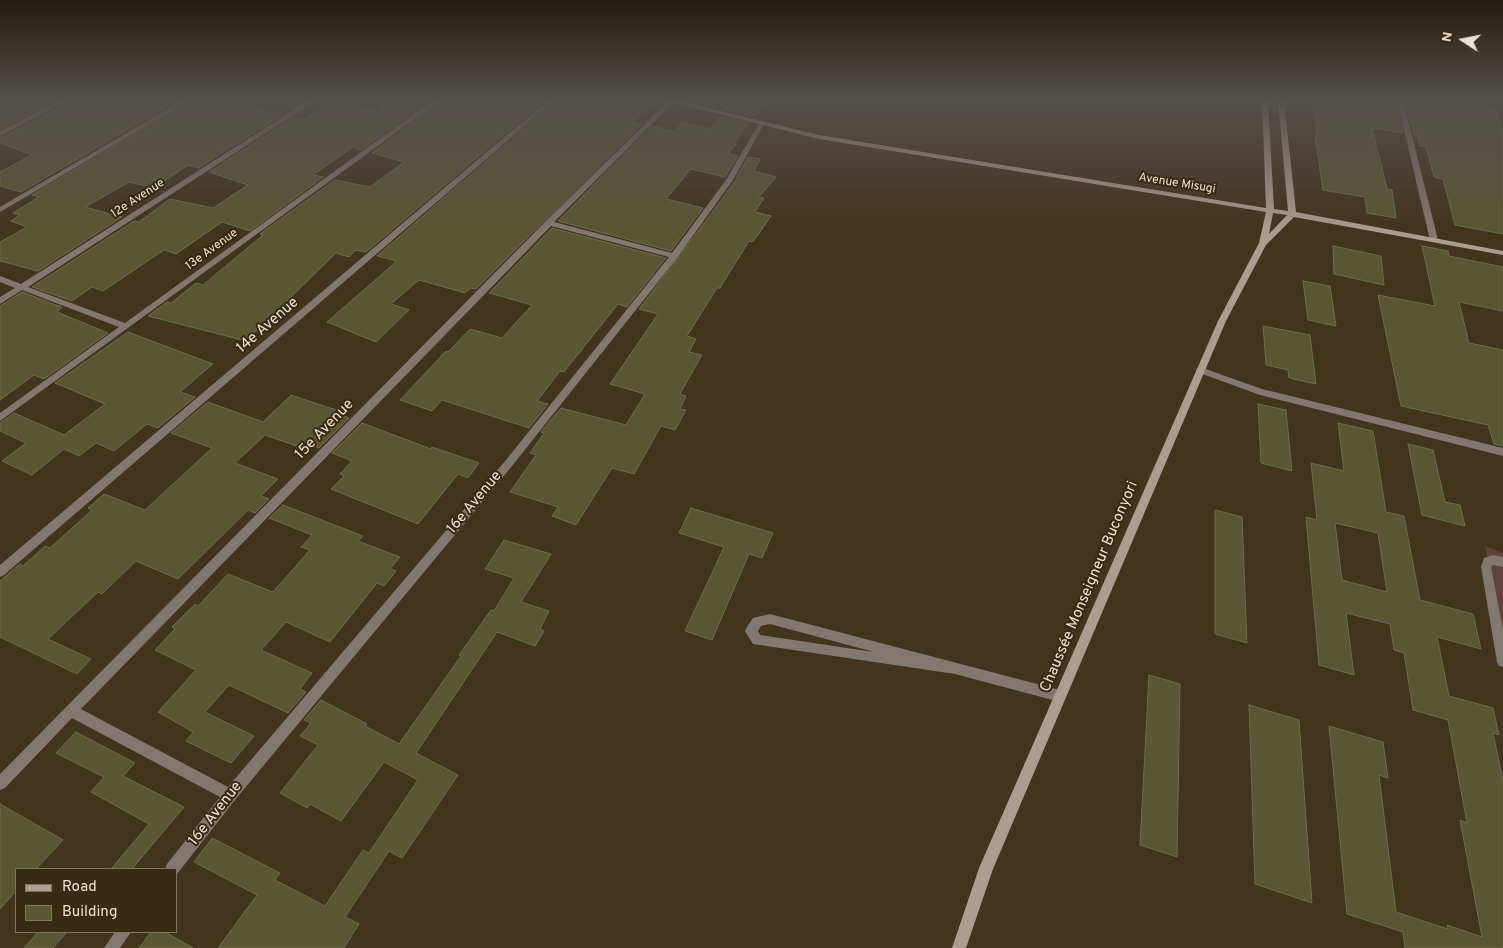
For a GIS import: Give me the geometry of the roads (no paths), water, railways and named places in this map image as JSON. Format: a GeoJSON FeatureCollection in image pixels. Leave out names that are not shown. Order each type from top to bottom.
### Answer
{"type":"FeatureCollection","features":[{"type":"Feature","properties":{"kind":"street"},"geometry":{"type":"LineString","coordinates":[[0,210],[112,144]]}},
{"type":"Feature","properties":{"kind":"street","name":"12e Avenue"},"geometry":{"type":"LineString","coordinates":[[0,301],[245,144]]}},
{"type":"Feature","properties":{"kind":"street","name":"13e Avenue"},"geometry":{"type":"LineString","coordinates":[[0,418],[377,144]]}},
{"type":"Feature","properties":{"kind":"street","name":"14e Avenue"},"geometry":{"type":"LineString","coordinates":[[0,572],[500,144]]}},
{"type":"Feature","properties":{"kind":"street","name":"15e Avenue"},"geometry":{"type":"LineString","coordinates":[[0,783],[627,144]]}},
{"type":"Feature","properties":{"kind":"street","name":"16e Avenue"},"geometry":{"type":"LineString","coordinates":[[173,868],[230,795],[509,463],[674,256],[753,144]]}},
{"type":"Feature","properties":{"kind":"street","name":"Avenue Misugi"},"geometry":{"type":"LineString","coordinates":[[864,144],[1270,210],[1503,253]]}},
{"type":"Feature","properties":{"kind":"street","name":"Chaussée Monseigneur Buconyori"},"geometry":{"type":"LineString","coordinates":[[1263,244],[1270,210],[1266,144]]}},
{"type":"Feature","properties":{"kind":"street"},"geometry":{"type":"LineString","coordinates":[[1285,144],[1292,214]]}},
{"type":"Feature","properties":{"kind":"street"},"geometry":{"type":"LineString","coordinates":[[1411,144],[1434,240]]}},
{"type":"Feature","properties":{"kind":"street","name":"Chaussée Monseigneur Buconyori"},"geometry":{"type":"LineString","coordinates":[[959,948],[986,868],[1222,321],[1263,244],[1292,214]]}},
{"type":"Feature","properties":{"kind":"street"},"geometry":{"type":"LineString","coordinates":[[549,223],[674,256]]}},
{"type":"Feature","properties":{"kind":"street"},"geometry":{"type":"LineString","coordinates":[[0,279],[125,326]]}},
{"type":"Feature","properties":{"kind":"street"},"geometry":{"type":"LineString","coordinates":[[1200,370],[1260,392],[1503,452]]}},
{"type":"Feature","properties":{"kind":"street"},"geometry":{"type":"LineString","coordinates":[[1503,562],[1488,561],[1486,567],[1503,662]]}},
{"type":"Feature","properties":{"kind":"street"},"geometry":{"type":"LineString","coordinates":[[953,669],[757,640],[751,631],[758,622],[770,620],[1060,696]]}},
{"type":"Feature","properties":{"kind":"street"},"geometry":{"type":"LineString","coordinates":[[72,711],[230,795]]}},
{"type":"Feature","properties":{"kind":"street"},"geometry":{"type":"LineString","coordinates":[[111,948],[123,933]]}}]}
